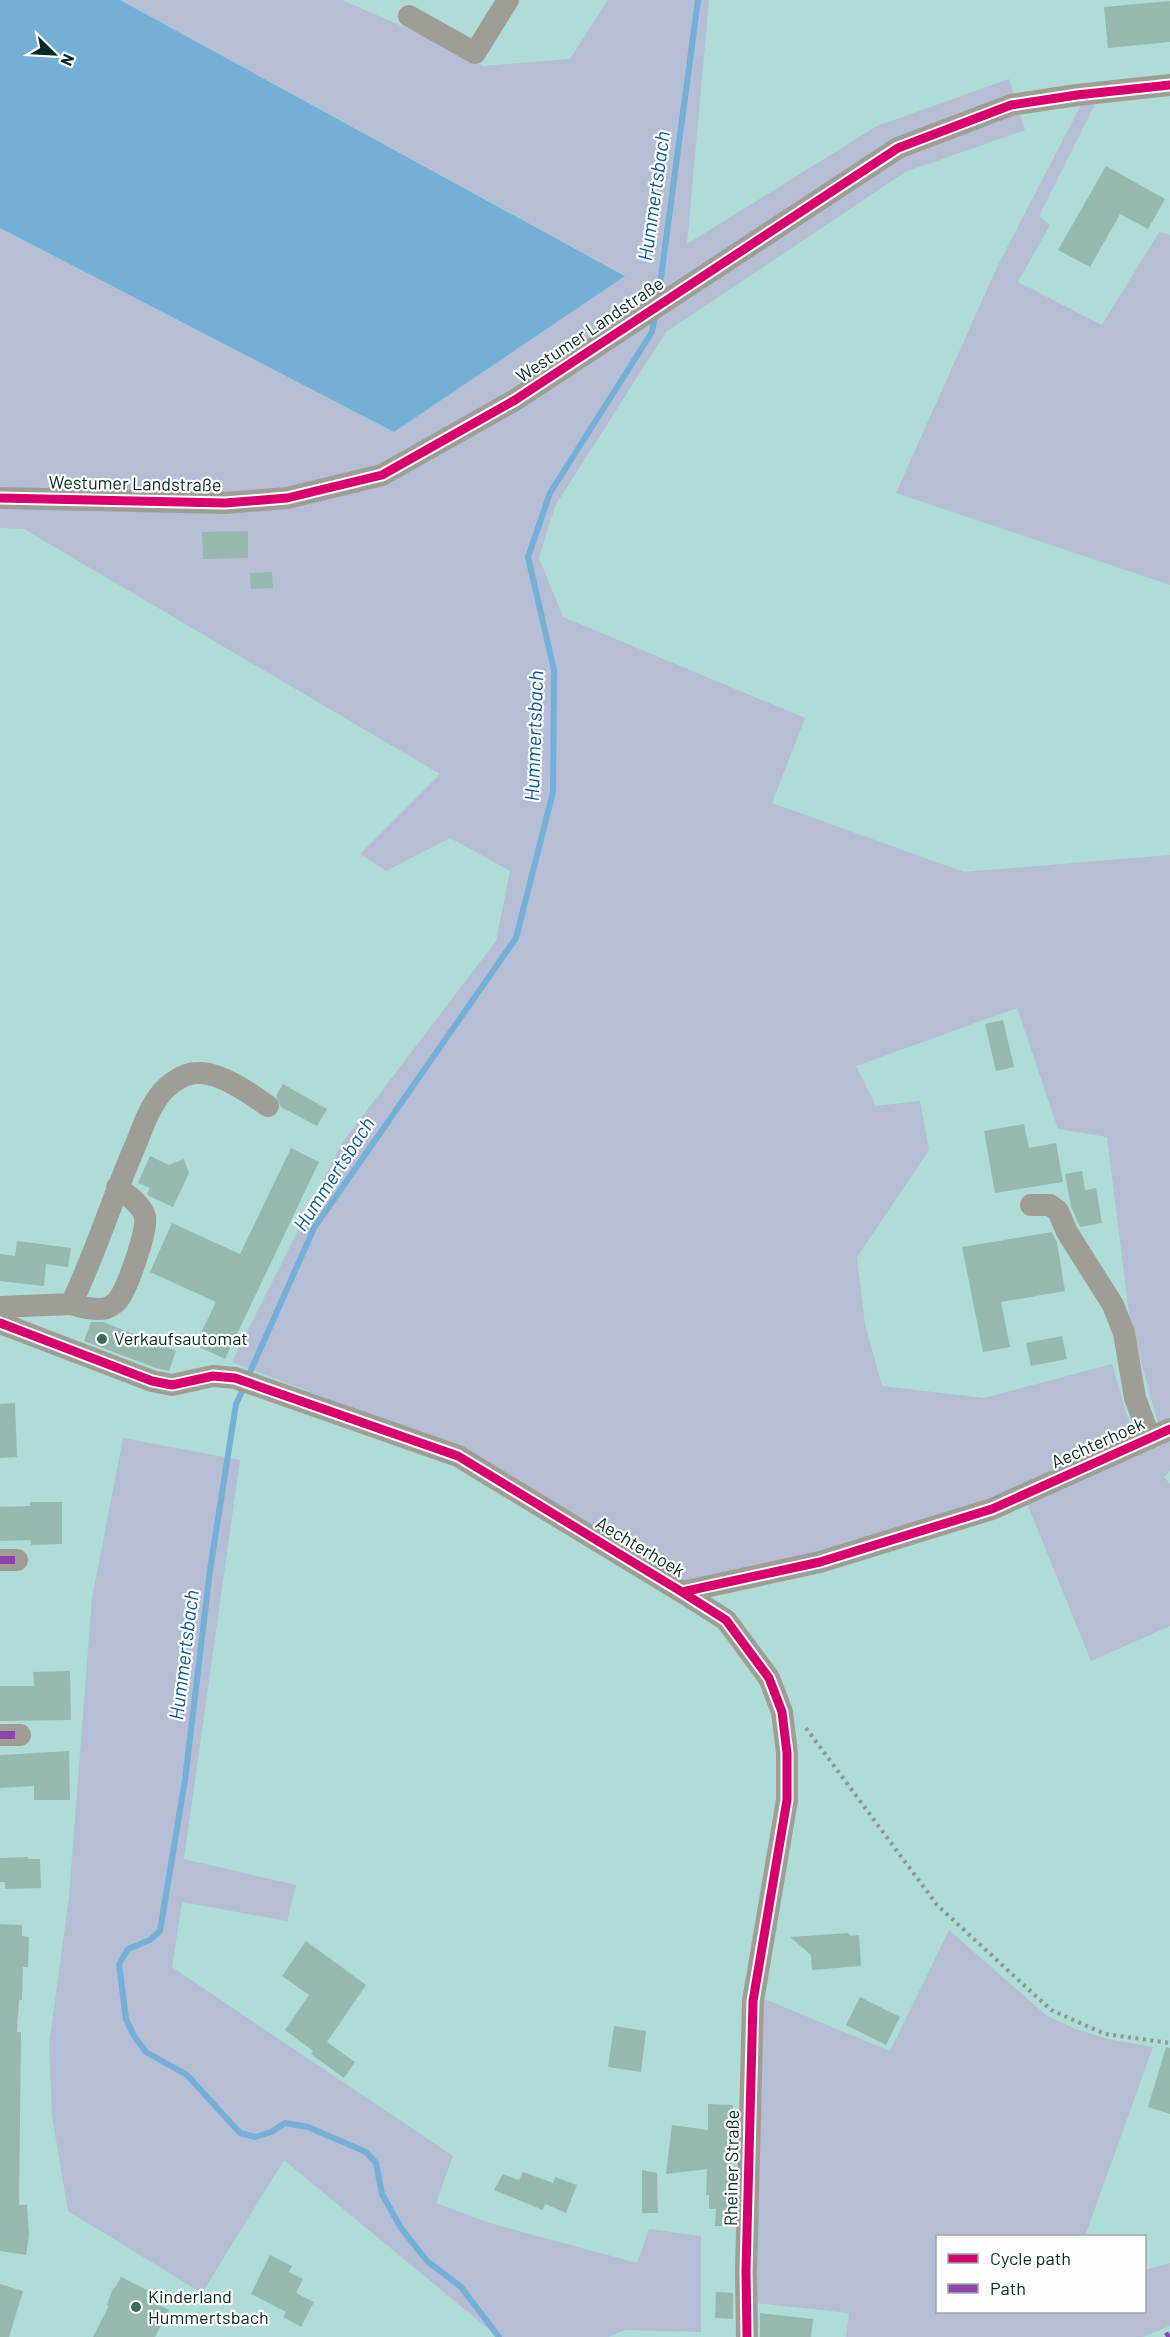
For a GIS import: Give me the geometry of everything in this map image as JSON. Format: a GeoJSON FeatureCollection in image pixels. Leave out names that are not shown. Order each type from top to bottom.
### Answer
{"type":"FeatureCollection","features":[{"type":"Feature","properties":{"kind":"street"},"geometry":{"type":"LineString","coordinates":[[402,9],[476,53],[508,0]]}},
{"type":"Feature","properties":{"kind":"street","name":"Westumer Landstraße"},"geometry":{"type":"LineString","coordinates":[[0,498],[225,503],[287,498],[382,474],[515,400],[898,148],[1011,105],[1170,85]]}},
{"type":"Feature","properties":{"kind":"street"},"geometry":{"type":"LineString","coordinates":[[70,1304],[117,1187],[151,1110],[162,1092],[179,1077],[201,1072],[224,1080],[268,1106]]}},
{"type":"Feature","properties":{"kind":"street"},"geometry":{"type":"LineString","coordinates":[[0,1306],[70,1304],[97,1309],[109,1307],[119,1299],[145,1234],[145,1216],[136,1203],[117,1187]]}},
{"type":"Feature","properties":{"kind":"street"},"geometry":{"type":"LineString","coordinates":[[1032,1205],[1050,1205],[1058,1211],[1066,1232],[1113,1305],[1124,1333],[1135,1398],[1160,1433]]}},
{"type":"Feature","properties":{"kind":"street"},"geometry":{"type":"LineString","coordinates":[[0,1323],[34,1335],[43,1305]]}},
{"type":"Feature","properties":{"kind":"street","name":"Aechterhoek"},"geometry":{"type":"LineString","coordinates":[[34,1335],[153,1381],[172,1385],[213,1376],[235,1378],[458,1456],[682,1592],[820,1562],[992,1509],[1160,1433]]}},
{"type":"Feature","properties":{"kind":"street","name":"Rheiner Straße"},"geometry":{"type":"LineString","coordinates":[[682,1592],[726,1620],[770,1678],[782,1712],[788,1753],[787,1800],[753,2001],[746,2260],[747,2337]]}},
{"type":"Feature","properties":{"kind":"path"},"geometry":{"type":"LineString","coordinates":[[804,1725],[937,1905],[1051,2010],[1106,2034],[1170,2043]]}},
{"type":"Feature","properties":{"kind":"shaded area"},"geometry":{"type":"Polygon","coordinates":[[[120,0],[342,0],[411,30],[483,66],[570,59],[608,0],[709,0],[687,244],[877,126],[1009,79],[1025,130],[905,172],[666,332],[555,506],[539,558],[563,617],[805,718],[772,803],[964,872],[1170,855],[1170,1417],[1158,1423],[1130,1321],[1107,1137],[1058,1129],[1017,1008],[856,1066],[876,1106],[920,1101],[929,1150],[857,1257],[865,1324],[882,1386],[984,1398],[1112,1364],[1133,1436],[987,1501],[811,1556],[680,1582],[464,1451],[232,1362],[342,1143],[496,941],[510,871],[450,838],[386,871],[360,854],[440,774],[24,529],[0,528],[0,228],[394,432],[624,275],[120,0]]]}},
{"type":"Feature","properties":{"kind":"shaded area"},"geometry":{"type":"Polygon","coordinates":[[[1097,100],[1039,216],[1050,225],[1018,282],[1102,325],[1159,232],[1170,235],[1170,585],[896,493],[997,267],[1081,105],[1097,100]]]}},
{"type":"Feature","properties":{"kind":"shaded area"},"geometry":{"type":"Polygon","coordinates":[[[123,1438],[240,1460],[184,1859],[296,1885],[287,1921],[182,1902],[172,1967],[453,2156],[436,2203],[490,2223],[637,2263],[649,2229],[701,2236],[701,2332],[625,2330],[608,2337],[498,2337],[284,2160],[202,2293],[68,2211],[52,2116],[49,2045],[69,1897],[92,1598],[123,1438]]]}},
{"type":"Feature","properties":{"kind":"shaded area"},"geometry":{"type":"Polygon","coordinates":[[[1170,1438],[1170,1471],[1164,1477],[1170,1484],[1170,1626],[1091,1661],[1026,1501],[1170,1438]]]}},
{"type":"Feature","properties":{"kind":"shaded area"},"geometry":{"type":"Polygon","coordinates":[[[949,1930],[1047,2016],[1076,2029],[1112,2040],[1153,2047],[1085,2235],[936,2235],[936,2313],[1146,2313],[1146,2270],[1170,2263],[1170,2326],[1143,2337],[846,2337],[849,2313],[755,2303],[762,1998],[890,2051],[949,1930]]]}},
{"type":"Feature","properties":{"kind":"water"},"geometry":{"type":"Polygon","coordinates":[[[0,0],[120,0],[625,276],[394,432],[0,228],[0,0]]]}},
{"type":"Feature","properties":{"kind":"building"},"geometry":{"type":"Polygon","coordinates":[[[1170,1],[1170,42],[1108,48],[1104,7],[1170,1]]]}},
{"type":"Feature","properties":{"kind":"building"},"geometry":{"type":"Polygon","coordinates":[[[1106,166],[1165,199],[1148,229],[1120,214],[1090,267],[1058,250],[1106,166]]]}},
{"type":"Feature","properties":{"kind":"building"},"geometry":{"type":"Polygon","coordinates":[[[248,531],[248,558],[203,559],[202,532],[248,531]]]}},
{"type":"Feature","properties":{"kind":"building"},"geometry":{"type":"Polygon","coordinates":[[[272,572],[273,588],[251,589],[250,573],[272,572]]]}},
{"type":"Feature","properties":{"kind":"building"},"geometry":{"type":"Polygon","coordinates":[[[1003,1020],[1014,1067],[996,1071],[985,1024],[1003,1020]]]}},
{"type":"Feature","properties":{"kind":"building"},"geometry":{"type":"Polygon","coordinates":[[[283,1084],[327,1109],[317,1126],[281,1107],[276,1096],[283,1084]]]}},
{"type":"Feature","properties":{"kind":"building"},"geometry":{"type":"Polygon","coordinates":[[[1024,1124],[1029,1148],[1056,1143],[1063,1182],[995,1193],[984,1131],[1024,1124]]]}},
{"type":"Feature","properties":{"kind":"building"},"geometry":{"type":"Polygon","coordinates":[[[291,1148],[319,1162],[225,1359],[195,1345],[216,1302],[150,1272],[172,1223],[240,1254],[291,1148]]]}},
{"type":"Feature","properties":{"kind":"building"},"geometry":{"type":"Polygon","coordinates":[[[150,1156],[169,1165],[184,1159],[189,1173],[173,1207],[149,1196],[147,1194],[150,1188],[138,1183],[150,1156]]]}},
{"type":"Feature","properties":{"kind":"building"},"geometry":{"type":"Polygon","coordinates":[[[1082,1171],[1085,1190],[1096,1188],[1102,1223],[1080,1227],[1071,1207],[1065,1174],[1082,1171]]]}},
{"type":"Feature","properties":{"kind":"building"},"geometry":{"type":"Polygon","coordinates":[[[1052,1232],[1057,1242],[1065,1291],[1001,1302],[1010,1347],[983,1352],[962,1247],[1052,1232]]]}},
{"type":"Feature","properties":{"kind":"building"},"geometry":{"type":"Polygon","coordinates":[[[17,1241],[71,1248],[68,1267],[46,1264],[44,1286],[0,1281],[0,1254],[15,1256],[17,1241]]]}},
{"type":"Feature","properties":{"kind":"building"},"geometry":{"type":"Polygon","coordinates":[[[91,1322],[103,1322],[176,1351],[169,1371],[84,1341],[91,1322]]]}},
{"type":"Feature","properties":{"kind":"building"},"geometry":{"type":"Polygon","coordinates":[[[1062,1336],[1067,1359],[1031,1366],[1026,1343],[1062,1336]]]}},
{"type":"Feature","properties":{"kind":"building"},"geometry":{"type":"Polygon","coordinates":[[[15,1403],[17,1457],[0,1458],[0,1404],[15,1403]]]}},
{"type":"Feature","properties":{"kind":"building"},"geometry":{"type":"Polygon","coordinates":[[[30,1502],[62,1502],[62,1544],[31,1545],[31,1540],[0,1541],[0,1507],[30,1506],[30,1502]]]}},
{"type":"Feature","properties":{"kind":"building"},"geometry":{"type":"Polygon","coordinates":[[[70,1671],[71,1720],[0,1721],[0,1686],[34,1686],[33,1672],[70,1671]]]}},
{"type":"Feature","properties":{"kind":"building"},"geometry":{"type":"Polygon","coordinates":[[[69,1751],[70,1800],[34,1800],[34,1786],[0,1788],[0,1755],[69,1751]]]}},
{"type":"Feature","properties":{"kind":"building"},"geometry":{"type":"Polygon","coordinates":[[[28,1857],[28,1859],[40,1859],[41,1888],[5,1889],[5,1882],[0,1882],[0,1858],[28,1857]]]}},
{"type":"Feature","properties":{"kind":"building"},"geometry":{"type":"Polygon","coordinates":[[[0,1924],[22,1925],[22,1936],[29,1937],[28,1967],[23,1967],[22,2000],[19,2000],[17,2032],[21,2032],[19,2205],[27,2205],[29,2235],[26,2255],[0,2251],[0,1924]]]}},
{"type":"Feature","properties":{"kind":"building"},"geometry":{"type":"Polygon","coordinates":[[[848,1933],[851,1936],[859,1935],[861,1966],[812,1970],[811,1955],[790,1937],[848,1933]]]}},
{"type":"Feature","properties":{"kind":"building"},"geometry":{"type":"Polygon","coordinates":[[[306,1941],[366,1985],[327,2042],[355,2062],[344,2078],[311,2054],[313,2051],[285,2030],[309,1995],[282,1976],[306,1941]]]}},
{"type":"Feature","properties":{"kind":"building"},"geometry":{"type":"Polygon","coordinates":[[[860,1997],[900,2017],[886,2045],[846,2025],[860,1997]]]}},
{"type":"Feature","properties":{"kind":"building"},"geometry":{"type":"Polygon","coordinates":[[[614,2026],[646,2031],[641,2072],[608,2067],[614,2026]]]}},
{"type":"Feature","properties":{"kind":"building"},"geometry":{"type":"Polygon","coordinates":[[[1166,2047],[1170,2048],[1170,2114],[1148,2107],[1166,2047]]]}},
{"type":"Feature","properties":{"kind":"building"},"geometry":{"type":"Polygon","coordinates":[[[708,2104],[733,2105],[730,2204],[733,2204],[732,2226],[715,2226],[716,2209],[709,2209],[709,2195],[706,2195],[707,2169],[666,2174],[672,2125],[708,2130],[708,2104]]]}},
{"type":"Feature","properties":{"kind":"building"},"geometry":{"type":"Polygon","coordinates":[[[642,2170],[657,2173],[658,2213],[642,2213],[642,2170]]]}},
{"type":"Feature","properties":{"kind":"building"},"geometry":{"type":"Polygon","coordinates":[[[523,2172],[553,2183],[555,2177],[577,2185],[566,2213],[545,2204],[543,2210],[494,2190],[503,2174],[519,2180],[523,2172]]]}},
{"type":"Feature","properties":{"kind":"building"},"geometry":{"type":"Polygon","coordinates":[[[270,2255],[292,2266],[289,2272],[303,2279],[296,2293],[314,2302],[301,2327],[283,2317],[286,2312],[251,2294],[270,2255]]]}},
{"type":"Feature","properties":{"kind":"building","name":"Kinderland Hummertsbach"},"geometry":{"type":"Polygon","coordinates":[[[121,2277],[149,2291],[146,2299],[169,2310],[155,2337],[93,2337],[109,2306],[107,2305],[113,2288],[121,2277]]]}},
{"type":"Feature","properties":{"kind":"building"},"geometry":{"type":"Polygon","coordinates":[[[0,2284],[23,2291],[9,2337],[0,2337],[0,2284]]]}},
{"type":"Feature","properties":{"kind":"building"},"geometry":{"type":"Polygon","coordinates":[[[716,2292],[733,2293],[733,2319],[715,2318],[716,2292]]]}},
{"type":"Feature","properties":{"kind":"building"},"geometry":{"type":"Polygon","coordinates":[[[760,2313],[813,2319],[811,2337],[760,2337],[760,2313]]]}},
{"type":"Feature","properties":{"kind":"waterway","name":"Hummertsbach"},"geometry":{"type":"LineString","coordinates":[[658,300],[698,0]]}},
{"type":"Feature","properties":{"kind":"waterway","name":"Hummertsbach"},"geometry":{"type":"LineString","coordinates":[[248,1377],[314,1228],[516,938],[553,792],[554,670],[528,557],[550,493],[652,332],[655,316]]}},
{"type":"Feature","properties":{"kind":"waterway","name":"Hummertsbach"},"geometry":{"type":"LineString","coordinates":[[244,1387],[236,1404],[210,1570],[185,1780],[160,1931],[150,1940],[128,1949],[119,1964],[126,2019],[134,2036],[146,2052],[187,2075],[240,2133],[255,2137],[271,2132],[285,2123],[308,2127],[366,2152],[376,2163],[382,2194],[401,2228],[427,2261],[461,2287],[499,2337]]}},
{"type":"Feature","properties":{"kind":"marked path"},"geometry":{"type":"LineString","coordinates":[[0,1560],[17,1560]]}},
{"type":"Feature","properties":{"kind":"marked path"},"geometry":{"type":"LineString","coordinates":[[0,1735],[20,1735]]}},
{"type":"Feature","properties":{"kind":"marked path"},"geometry":{"type":"LineString","coordinates":[[1166,2337],[1170,2335]]}},
{"type":"Feature","properties":{"kind":"cycle path"},"geometry":{"type":"LineString","coordinates":[[0,498],[225,503],[287,498],[382,475],[515,400],[898,148],[1011,105],[1170,85]]}},
{"type":"Feature","properties":{"kind":"cycle path"},"geometry":{"type":"LineString","coordinates":[[0,1323],[152,1381],[172,1385],[213,1376],[235,1378],[458,1456],[682,1592],[820,1562],[992,1509],[1170,1429]]}},
{"type":"Feature","properties":{"kind":"cycle path"},"geometry":{"type":"LineString","coordinates":[[682,1592],[726,1620],[769,1678],[782,1712],[787,1753],[787,1800],[753,2001],[746,2271],[747,2337]]}},
{"type":"Feature","properties":{"kind":"place","name":"Verkaufsautomat"},"geometry":{"type":"Point","coordinates":[102,1339]}},
{"type":"Feature","properties":{"kind":"place","name":"Kinderland Hummertsbach"},"geometry":{"type":"Point","coordinates":[136,2307]}}]}
